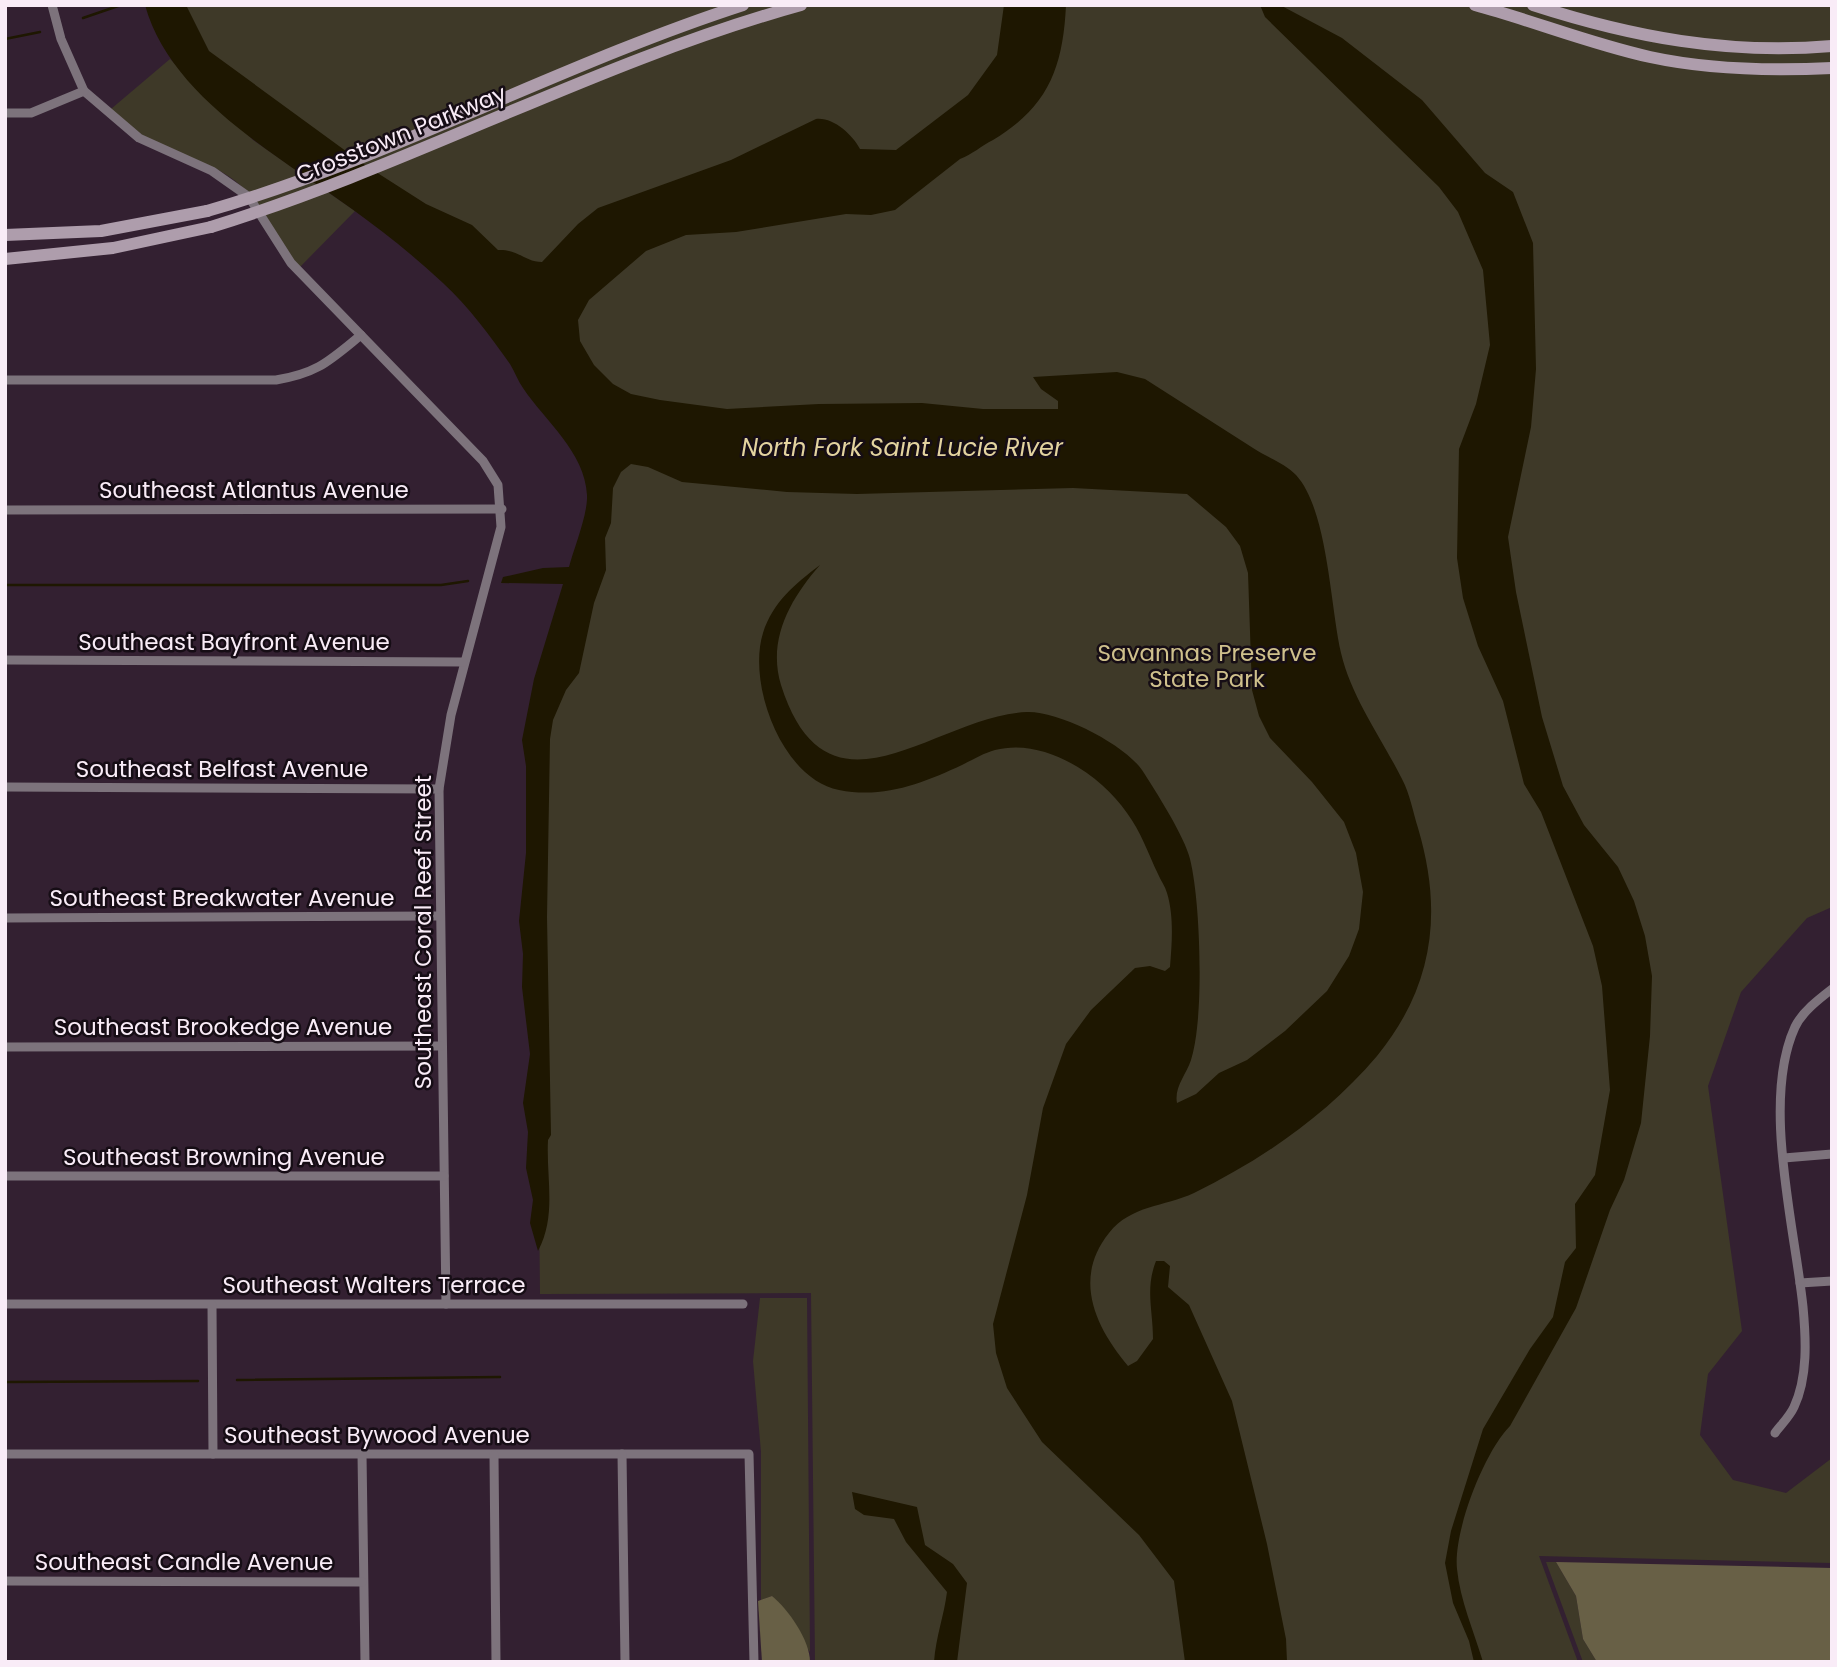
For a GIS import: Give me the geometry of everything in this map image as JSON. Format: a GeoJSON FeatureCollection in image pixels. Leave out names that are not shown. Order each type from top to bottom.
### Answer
{"type":"FeatureCollection","features":[{"type":"Feature","properties":{"kind":"main road","name":"Crosstown Parkway"},"geometry":{"type":"LineString","coordinates":[[5,235],[101,231],[207,211],[296,181],[650,39],[743,5]]}},
{"type":"Feature","properties":{"kind":"main road","name":"Crosstown Parkway"},"geometry":{"type":"LineString","coordinates":[[5,259],[113,248],[211,227],[309,194],[705,36],[801,5]]}},
{"type":"Feature","properties":{"kind":"main road"},"geometry":{"type":"LineString","coordinates":[[1475,5],[1616,48],[1664,59],[1747,69],[1832,68]]}},
{"type":"Feature","properties":{"kind":"main road"},"geometry":{"type":"LineString","coordinates":[[1533,5],[1610,29],[1686,44],[1773,49],[1831,46]]}},
{"type":"Feature","properties":{"kind":"street","name":"Southeast Coral Reef Street"},"geometry":{"type":"LineString","coordinates":[[52,5],[61,39],[83,91],[139,138],[212,171],[243,192],[260,211],[291,263],[484,461],[498,485],[502,509],[501,527],[463,662],[439,789],[446,1304]]}},
{"type":"Feature","properties":{"kind":"street"},"geometry":{"type":"LineString","coordinates":[[5,113],[31,113],[83,91]]}},
{"type":"Feature","properties":{"kind":"street"},"geometry":{"type":"LineString","coordinates":[[5,380],[276,380],[306,375],[320,368],[361,335]]}},
{"type":"Feature","properties":{"kind":"street","name":"Southeast Atlantus Avenue"},"geometry":{"type":"LineString","coordinates":[[5,510],[502,509]]}},
{"type":"Feature","properties":{"kind":"street","name":"Southeast Bayfront Avenue"},"geometry":{"type":"LineString","coordinates":[[5,660],[463,662]]}},
{"type":"Feature","properties":{"kind":"street","name":"Southeast Belfast Avenue"},"geometry":{"type":"LineString","coordinates":[[5,788],[439,789]]}},
{"type":"Feature","properties":{"kind":"street","name":"Southeast Breakwater Avenue"},"geometry":{"type":"LineString","coordinates":[[5,918],[439,916]]}},
{"type":"Feature","properties":{"kind":"street"},"geometry":{"type":"LineString","coordinates":[[1775,1433],[1794,1409],[1801,1387],[1805,1354],[1800,1283],[1784,1158],[1780,1098],[1784,1065],[1796,1026],[1832,989]]}},
{"type":"Feature","properties":{"kind":"street","name":"Southeast Brookedge Avenue"},"geometry":{"type":"LineString","coordinates":[[5,1047],[441,1046]]}},
{"type":"Feature","properties":{"kind":"street"},"geometry":{"type":"LineString","coordinates":[[1784,1158],[1832,1154]]}},
{"type":"Feature","properties":{"kind":"street","name":"Southeast Browning Avenue"},"geometry":{"type":"LineString","coordinates":[[5,1176],[444,1176]]}},
{"type":"Feature","properties":{"kind":"street"},"geometry":{"type":"LineString","coordinates":[[1800,1283],[1832,1281]]}},
{"type":"Feature","properties":{"kind":"street","name":"Southeast Walters Terrace"},"geometry":{"type":"LineString","coordinates":[[5,1304],[743,1304]]}},
{"type":"Feature","properties":{"kind":"street"},"geometry":{"type":"LineString","coordinates":[[212,1305],[214,1454]]}},
{"type":"Feature","properties":{"kind":"street","name":"Southeast Bywood Avenue"},"geometry":{"type":"LineString","coordinates":[[5,1454],[749,1454],[754,1662]]}},
{"type":"Feature","properties":{"kind":"street"},"geometry":{"type":"LineString","coordinates":[[362,1454],[365,1662]]}},
{"type":"Feature","properties":{"kind":"street"},"geometry":{"type":"LineString","coordinates":[[622,1454],[625,1662]]}},
{"type":"Feature","properties":{"kind":"street"},"geometry":{"type":"LineString","coordinates":[[494,1455],[496,1662]]}},
{"type":"Feature","properties":{"kind":"street","name":"Southeast Candle Avenue"},"geometry":{"type":"LineString","coordinates":[[5,1581],[362,1582]]}},
{"type":"Feature","properties":{"kind":"green space","name":"Savannas Preserve State Park"},"geometry":{"type":"Polygon","coordinates":[[[164,5],[1832,5],[1832,907],[1807,918],[1741,992],[1708,1086],[1742,1331],[1708,1374],[1700,1435],[1733,1480],[1786,1493],[1832,1458],[1832,1563],[1539,1556],[1578,1662],[815,1662],[811,1293],[540,1294],[535,788],[614,445],[590,403],[226,85],[164,5]]]}},
{"type":"Feature","properties":{"kind":"green space"},"geometry":{"type":"Polygon","coordinates":[[[170,59],[253,140],[355,211],[300,267],[249,194],[231,177],[148,139],[111,109],[170,59]]]}},
{"type":"Feature","properties":{"kind":"green space"},"geometry":{"type":"Polygon","coordinates":[[[760,1298],[807,1298],[810,1652],[772,1596],[761,1600],[761,1452],[753,1361],[760,1298]]]}},
{"type":"Feature","properties":{"kind":"green space"},"geometry":{"type":"Polygon","coordinates":[[[1546,1562],[1556,1562],[1576,1596],[1583,1639],[1597,1662],[1583,1662],[1546,1562]]]}},
{"type":"Feature","properties":{"kind":"shaded area"},"geometry":{"type":"Polygon","coordinates":[[[1556,1562],[1832,1568],[1832,1662],[1597,1662],[1583,1639],[1576,1596],[1556,1562]]]}},
{"type":"Feature","properties":{"kind":"shaded area"},"geometry":{"type":"Polygon","coordinates":[[[772,1596],[797,1626],[806,1644],[810,1662],[762,1662],[758,1601],[772,1596]]]}},
{"type":"Feature","properties":{"kind":"water","name":"North Fork Saint Lucie River"},"geometry":{"type":"Polygon","coordinates":[[[145,5],[186,5],[209,51],[365,165],[426,204],[472,225],[498,250],[511,251],[542,262],[578,224],[598,208],[731,160],[816,119],[829,121],[841,128],[860,149],[896,150],[968,95],[997,55],[1004,5],[1066,5],[1056,67],[1049,84],[1027,114],[1012,127],[960,159],[895,210],[871,215],[846,214],[736,232],[686,235],[646,251],[589,300],[578,320],[580,341],[594,365],[613,384],[631,394],[727,409],[819,404],[922,403],[983,409],[1058,409],[1058,401],[1041,389],[1033,377],[1117,372],[1145,379],[1286,467],[1296,475],[1307,491],[1321,534],[1337,633],[1346,670],[1360,702],[1405,785],[1426,859],[1431,919],[1422,975],[1396,1030],[1377,1056],[1337,1098],[1293,1134],[1245,1166],[1183,1198],[1127,1217],[1109,1233],[1098,1250],[1090,1285],[1098,1319],[1106,1336],[1128,1366],[1137,1361],[1153,1339],[1150,1290],[1156,1261],[1164,1261],[1170,1266],[1168,1287],[1189,1305],[1232,1401],[1267,1544],[1286,1639],[1287,1662],[1185,1662],[1174,1581],[1139,1535],[1042,1442],[1007,1388],[996,1353],[993,1324],[1027,1195],[1043,1108],[1066,1044],[1091,1010],[1135,968],[1150,966],[1165,971],[1170,967],[1172,930],[1169,902],[1136,828],[1116,799],[1087,773],[1070,762],[1033,749],[1014,747],[995,750],[933,778],[903,788],[872,792],[839,790],[819,782],[801,768],[786,749],[765,702],[760,678],[759,654],[767,622],[779,603],[820,565],[800,591],[784,620],[777,651],[777,668],[781,685],[801,729],[826,752],[855,759],[888,755],[992,718],[1027,712],[1073,723],[1106,740],[1133,760],[1154,789],[1182,839],[1190,859],[1196,897],[1200,967],[1199,1010],[1195,1044],[1177,1092],[1177,1103],[1196,1094],[1219,1073],[1247,1060],[1285,1031],[1327,991],[1349,956],[1359,929],[1363,892],[1356,853],[1344,822],[1312,782],[1270,738],[1259,716],[1252,690],[1248,573],[1240,546],[1226,527],[1187,494],[1073,488],[857,494],[787,492],[682,482],[648,467],[631,464],[621,472],[613,488],[611,523],[605,538],[606,570],[594,603],[579,673],[566,690],[553,720],[550,739],[547,917],[551,1135],[548,1140],[549,1210],[544,1237],[538,1251],[530,1223],[533,1200],[526,1168],[528,1132],[523,1103],[530,1054],[522,987],[523,954],[519,921],[526,853],[526,766],[522,740],[534,679],[563,584],[501,583],[503,577],[543,568],[569,567],[585,512],[585,479],[572,451],[523,388],[495,343],[452,292],[387,235],[230,122],[202,96],[178,68],[158,38],[145,5]]]}},
{"type":"Feature","properties":{"kind":"water"},"geometry":{"type":"Polygon","coordinates":[[[1260,5],[1280,5],[1342,38],[1422,100],[1485,173],[1513,192],[1533,243],[1536,369],[1531,427],[1508,537],[1516,592],[1542,717],[1563,786],[1584,825],[1618,867],[1634,901],[1645,936],[1652,976],[1650,1036],[1641,1123],[1624,1180],[1610,1210],[1576,1308],[1510,1426],[1490,1454],[1465,1514],[1457,1553],[1457,1569],[1464,1604],[1483,1662],[1474,1662],[1469,1641],[1453,1603],[1445,1563],[1451,1531],[1483,1429],[1530,1349],[1553,1317],[1565,1262],[1576,1248],[1575,1204],[1595,1175],[1610,1090],[1602,986],[1593,946],[1541,812],[1524,784],[1503,701],[1478,646],[1463,598],[1457,558],[1459,449],[1476,404],[1490,345],[1483,270],[1458,212],[1439,187],[1265,17],[1260,5]]]}},
{"type":"Feature","properties":{"kind":"water"},"geometry":{"type":"Polygon","coordinates":[[[852,1492],[917,1507],[925,1545],[953,1564],[967,1583],[957,1662],[934,1662],[947,1592],[906,1542],[894,1519],[864,1515],[855,1509],[852,1492]]]}},
{"type":"Feature","properties":{"kind":"waterway"},"geometry":{"type":"LineString","coordinates":[[83,18],[121,5]]}},
{"type":"Feature","properties":{"kind":"waterway"},"geometry":{"type":"LineString","coordinates":[[5,39],[40,32]]}},
{"type":"Feature","properties":{"kind":"waterway"},"geometry":{"type":"LineString","coordinates":[[5,585],[441,585],[468,581]]}},
{"type":"Feature","properties":{"kind":"waterway"},"geometry":{"type":"LineString","coordinates":[[237,1380],[500,1377]]}},
{"type":"Feature","properties":{"kind":"waterway"},"geometry":{"type":"LineString","coordinates":[[5,1382],[198,1381]]}}]}
